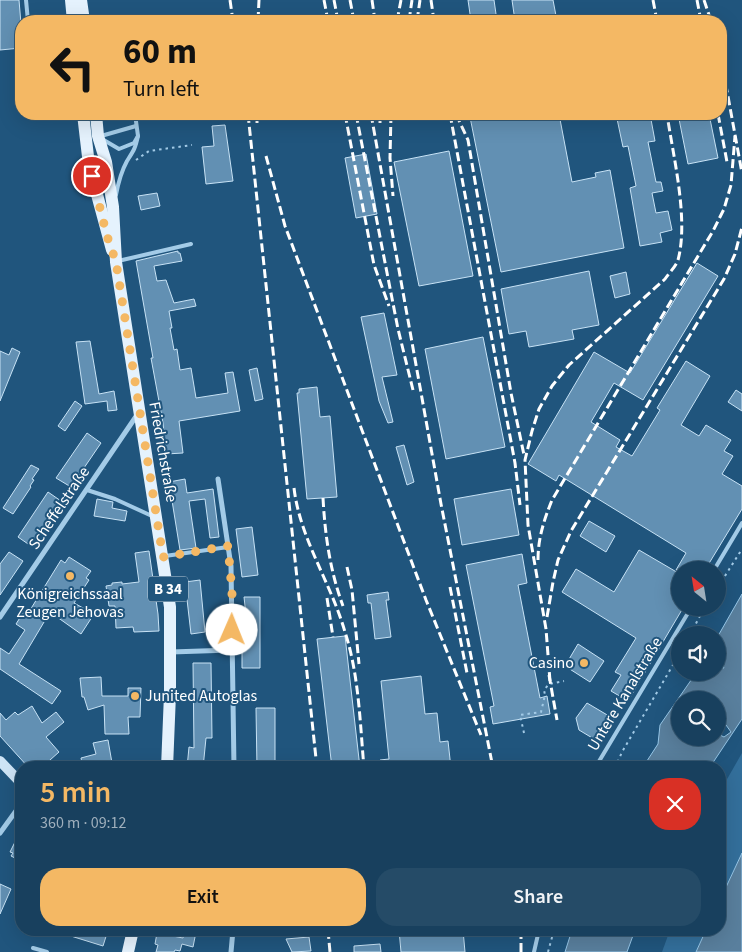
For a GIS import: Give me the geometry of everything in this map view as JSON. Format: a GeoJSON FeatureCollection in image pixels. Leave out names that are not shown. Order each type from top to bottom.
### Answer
{"type":"FeatureCollection","features":[{"type":"Feature","properties":{"kind":"main road"},"geometry":{"type":"LineString","coordinates":[[70,0],[72,15]]}},
{"type":"Feature","properties":{"kind":"main road"},"geometry":{"type":"LineString","coordinates":[[81,0],[83,15]]}},
{"type":"Feature","properties":{"kind":"main road","name":"Friedrichstraße"},"geometry":{"type":"LineString","coordinates":[[84,120],[96,193],[116,262]]}},
{"type":"Feature","properties":{"kind":"main road"},"geometry":{"type":"LineString","coordinates":[[86,120],[98,136],[88,149]]}},
{"type":"Feature","properties":{"kind":"main road","name":"B 34"},"geometry":{"type":"LineString","coordinates":[[97,120],[98,136]]}},
{"type":"Feature","properties":{"kind":"main road","name":"Friedrichstraße"},"geometry":{"type":"LineString","coordinates":[[98,136],[106,162],[113,207],[116,262],[170,607],[170,694],[167,761]]}},
{"type":"Feature","properties":{"kind":"main road"},"geometry":{"type":"LineString","coordinates":[[0,761],[15,777]]}},
{"type":"Feature","properties":{"kind":"main road"},"geometry":{"type":"LineString","coordinates":[[128,952],[132,936]]}},
{"type":"Feature","properties":{"kind":"street","name":"Scheffelstraße"},"geometry":{"type":"LineString","coordinates":[[0,617],[139,413]]}},
{"type":"Feature","properties":{"kind":"street"},"geometry":{"type":"LineString","coordinates":[[218,478],[228,546],[232,592],[231,650],[234,761]]}},
{"type":"Feature","properties":{"kind":"street"},"geometry":{"type":"LineString","coordinates":[[170,652],[231,650]]}},
{"type":"Feature","properties":{"kind":"street"},"geometry":{"type":"LineString","coordinates":[[0,833],[15,812]]}},
{"type":"Feature","properties":{"kind":"street"},"geometry":{"type":"LineString","coordinates":[[231,952],[232,936]]}},
{"type":"Feature","properties":{"kind":"lane"},"geometry":{"type":"LineString","coordinates":[[26,0],[27,15]]}},
{"type":"Feature","properties":{"kind":"lane"},"geometry":{"type":"LineString","coordinates":[[113,207],[119,180],[126,162],[134,152],[138,136],[136,120]]}},
{"type":"Feature","properties":{"kind":"lane"},"geometry":{"type":"LineString","coordinates":[[98,136],[136,126]]}},
{"type":"Feature","properties":{"kind":"lane"},"geometry":{"type":"LineString","coordinates":[[98,136],[119,149],[134,142],[138,136]]}},
{"type":"Feature","properties":{"kind":"lane"},"geometry":{"type":"LineString","coordinates":[[116,262],[191,244]]}},
{"type":"Feature","properties":{"kind":"lane"},"geometry":{"type":"LineString","coordinates":[[87,490],[115,499],[157,518]]}},
{"type":"Feature","properties":{"kind":"lane"},"geometry":{"type":"LineString","coordinates":[[719,561],[742,523]]}},
{"type":"Feature","properties":{"kind":"lane"},"geometry":{"type":"LineString","coordinates":[[163,557],[228,546]]}},
{"type":"Feature","properties":{"kind":"lane","name":"Untere Kanalstraße"},"geometry":{"type":"LineString","coordinates":[[599,761],[686,616]]}},
{"type":"Feature","properties":{"kind":"lane"},"geometry":{"type":"LineString","coordinates":[[534,952],[538,936]]}},
{"type":"Feature","properties":{"kind":"lane"},"geometry":{"type":"LineString","coordinates":[[33,948],[48,952]]}},
{"type":"Feature","properties":{"kind":"path"},"geometry":{"type":"LineString","coordinates":[[726,575],[742,550]]}},
{"type":"Feature","properties":{"kind":"path"},"geometry":{"type":"LineString","coordinates":[[618,761],[671,668]]}},
{"type":"Feature","properties":{"kind":"path"},"geometry":{"type":"LineString","coordinates":[[524,733],[520,715],[541,712],[545,695],[544,690],[549,684],[564,681]]}},
{"type":"Feature","properties":{"kind":"path"},"geometry":{"type":"LineString","coordinates":[[548,952],[552,936]]}},
{"type":"Feature","properties":{"kind":"shaded area"},"geometry":{"type":"Polygon","coordinates":[[[742,594],[742,719],[726,743],[726,736],[731,732],[726,725],[726,691],[684,691],[690,681],[726,681],[726,626],[724,626],[742,594]]]}},
{"type":"Feature","properties":{"kind":"shaded area"},"geometry":{"type":"Polygon","coordinates":[[[671,709],[671,746],[724,746],[714,761],[647,761],[658,744],[660,725],[671,709]]]}},
{"type":"Feature","properties":{"kind":"shaded area"},"geometry":{"type":"Polygon","coordinates":[[[742,753],[742,853],[726,887],[726,781],[742,753]]]}},
{"type":"Feature","properties":{"kind":"shaded area"},"geometry":{"type":"Polygon","coordinates":[[[742,853],[742,952],[696,952],[703,936],[726,936],[726,887],[742,853]]]}},
{"type":"Feature","properties":{"kind":"shaded area"},"geometry":{"type":"Polygon","coordinates":[[[570,936],[633,936],[627,952],[565,952],[570,936]]]}},
{"type":"Feature","properties":{"kind":"shaded area"},"geometry":{"type":"Polygon","coordinates":[[[668,936],[703,936],[696,952],[662,952],[668,936]]]}},
{"type":"Feature","properties":{"kind":"building"},"geometry":{"type":"Polygon","coordinates":[[[0,0],[19,0],[20,15],[15,15],[15,49],[0,50],[0,0]]]}},
{"type":"Feature","properties":{"kind":"building"},"geometry":{"type":"Polygon","coordinates":[[[468,0],[494,0],[496,15],[470,15],[468,0]]]}},
{"type":"Feature","properties":{"kind":"building"},"geometry":{"type":"Polygon","coordinates":[[[512,0],[553,0],[556,15],[514,15],[512,0]]]}},
{"type":"Feature","properties":{"kind":"building"},"geometry":{"type":"Polygon","coordinates":[[[471,120],[560,120],[572,182],[596,177],[595,173],[610,170],[624,248],[501,272],[471,120]]]}},
{"type":"Feature","properties":{"kind":"building"},"geometry":{"type":"Polygon","coordinates":[[[617,120],[651,120],[655,141],[648,142],[656,182],[661,182],[663,191],[652,193],[656,213],[668,211],[672,230],[660,233],[662,242],[640,246],[630,188],[636,186],[628,146],[623,147],[617,120]]]}},
{"type":"Feature","properties":{"kind":"building"},"geometry":{"type":"Polygon","coordinates":[[[679,120],[710,120],[718,158],[688,164],[679,120]]]}},
{"type":"Feature","properties":{"kind":"building"},"geometry":{"type":"Polygon","coordinates":[[[225,125],[233,181],[206,184],[202,147],[214,146],[212,126],[225,125]]]}},
{"type":"Feature","properties":{"kind":"building"},"geometry":{"type":"Polygon","coordinates":[[[449,151],[473,276],[419,286],[394,162],[449,151]]]}},
{"type":"Feature","properties":{"kind":"building"},"geometry":{"type":"Polygon","coordinates":[[[366,154],[377,214],[356,218],[345,158],[366,154]]]}},
{"type":"Feature","properties":{"kind":"building"},"geometry":{"type":"Polygon","coordinates":[[[157,193],[160,206],[141,210],[138,196],[157,193]]]}},
{"type":"Feature","properties":{"kind":"building"},"geometry":{"type":"Polygon","coordinates":[[[178,251],[182,261],[154,266],[157,281],[166,280],[174,303],[194,299],[196,306],[169,311],[174,350],[177,349],[180,370],[191,368],[196,398],[228,393],[225,373],[233,372],[240,411],[179,421],[183,453],[166,454],[163,423],[151,358],[153,358],[136,261],[178,251]]]}},
{"type":"Feature","properties":{"kind":"building"},"geometry":{"type":"Polygon","coordinates":[[[697,263],[718,276],[643,400],[614,383],[591,422],[620,440],[616,447],[632,456],[660,410],[657,408],[686,361],[710,376],[681,425],[699,436],[706,425],[731,440],[724,451],[733,456],[722,474],[742,486],[742,509],[710,561],[681,561],[686,553],[559,475],[556,481],[528,464],[594,352],[630,373],[697,263]]]}},
{"type":"Feature","properties":{"kind":"building"},"geometry":{"type":"Polygon","coordinates":[[[589,271],[599,325],[572,330],[574,339],[529,347],[526,331],[509,334],[501,289],[589,271]]]}},
{"type":"Feature","properties":{"kind":"building"},"geometry":{"type":"Polygon","coordinates":[[[626,272],[630,294],[615,298],[610,276],[626,272]]]}},
{"type":"Feature","properties":{"kind":"building"},"geometry":{"type":"Polygon","coordinates":[[[384,313],[397,375],[382,377],[393,422],[388,423],[379,401],[361,317],[384,313]]]}},
{"type":"Feature","properties":{"kind":"building"},"geometry":{"type":"Polygon","coordinates":[[[483,337],[505,447],[446,459],[425,349],[483,337]]]}},
{"type":"Feature","properties":{"kind":"building"},"geometry":{"type":"Polygon","coordinates":[[[90,341],[99,394],[114,391],[117,410],[108,411],[107,401],[85,404],[76,342],[90,341]]]}},
{"type":"Feature","properties":{"kind":"building"},"geometry":{"type":"Polygon","coordinates":[[[12,348],[20,352],[0,401],[0,351],[9,355],[12,348]]]}},
{"type":"Feature","properties":{"kind":"building"},"geometry":{"type":"Polygon","coordinates":[[[257,368],[263,399],[255,401],[249,370],[257,368]]]}},
{"type":"Feature","properties":{"kind":"building"},"geometry":{"type":"Polygon","coordinates":[[[317,387],[320,417],[330,416],[337,497],[307,499],[297,393],[299,393],[299,389],[317,387]]]}},
{"type":"Feature","properties":{"kind":"building"},"geometry":{"type":"Polygon","coordinates":[[[736,390],[742,394],[742,411],[728,402],[736,390]]]}},
{"type":"Feature","properties":{"kind":"building"},"geometry":{"type":"Polygon","coordinates":[[[75,401],[82,406],[65,431],[58,426],[75,401]]]}},
{"type":"Feature","properties":{"kind":"building"},"geometry":{"type":"Polygon","coordinates":[[[87,433],[101,443],[71,487],[56,478],[87,433]]]}},
{"type":"Feature","properties":{"kind":"building"},"geometry":{"type":"Polygon","coordinates":[[[404,445],[414,482],[407,485],[396,447],[404,445]]]}},
{"type":"Feature","properties":{"kind":"building"},"geometry":{"type":"Polygon","coordinates":[[[31,465],[39,469],[32,479],[34,480],[31,487],[13,514],[3,508],[31,465]]]}},
{"type":"Feature","properties":{"kind":"building"},"geometry":{"type":"Polygon","coordinates":[[[185,479],[187,493],[213,489],[219,537],[210,538],[205,499],[189,501],[196,548],[180,550],[169,482],[185,479]]]}},
{"type":"Feature","properties":{"kind":"building"},"geometry":{"type":"Polygon","coordinates":[[[511,489],[519,535],[462,545],[454,499],[511,489]]]}},
{"type":"Feature","properties":{"kind":"building"},"geometry":{"type":"Polygon","coordinates":[[[48,492],[61,501],[31,546],[18,537],[48,492]]]}},
{"type":"Feature","properties":{"kind":"building"},"geometry":{"type":"Polygon","coordinates":[[[97,499],[113,502],[112,508],[127,511],[125,521],[94,516],[97,499]]]}},
{"type":"Feature","properties":{"kind":"building"},"geometry":{"type":"Polygon","coordinates":[[[589,521],[615,536],[606,552],[580,536],[589,521]]]}},
{"type":"Feature","properties":{"kind":"building"},"geometry":{"type":"Polygon","coordinates":[[[252,527],[258,575],[242,577],[236,529],[252,527]]]}},
{"type":"Feature","properties":{"kind":"building"},"geometry":{"type":"Polygon","coordinates":[[[639,550],[671,569],[671,616],[678,616],[628,701],[611,691],[621,675],[615,672],[636,638],[562,592],[576,569],[614,592],[639,550]]]}},
{"type":"Feature","properties":{"kind":"building"},"geometry":{"type":"Polygon","coordinates":[[[149,551],[159,631],[134,632],[133,627],[116,628],[115,606],[109,606],[106,586],[112,585],[112,583],[139,582],[135,553],[149,551]]]}},
{"type":"Feature","properties":{"kind":"building"},"geometry":{"type":"Polygon","coordinates":[[[9,552],[23,561],[0,595],[0,564],[9,552]]]}},
{"type":"Feature","properties":{"kind":"building"},"geometry":{"type":"Polygon","coordinates":[[[522,554],[527,583],[518,585],[540,698],[547,696],[550,714],[493,724],[490,707],[494,706],[466,565],[522,554]]]}},
{"type":"Feature","properties":{"kind":"building"},"geometry":{"type":"Polygon","coordinates":[[[69,557],[91,571],[86,578],[89,580],[74,603],[94,614],[81,634],[50,612],[19,664],[61,691],[52,704],[0,669],[0,648],[9,654],[25,630],[16,624],[23,613],[27,615],[61,560],[65,563],[69,557]]]}},
{"type":"Feature","properties":{"kind":"building"},"geometry":{"type":"Polygon","coordinates":[[[200,580],[205,632],[191,634],[185,582],[200,580]]]}},
{"type":"Feature","properties":{"kind":"building"},"geometry":{"type":"Polygon","coordinates":[[[388,592],[389,600],[386,600],[391,637],[375,639],[371,603],[368,603],[367,595],[388,592]]]}},
{"type":"Feature","properties":{"kind":"building"},"geometry":{"type":"Polygon","coordinates":[[[244,597],[260,597],[260,668],[242,668],[242,625],[247,624],[244,597]]]}},
{"type":"Feature","properties":{"kind":"building"},"geometry":{"type":"Polygon","coordinates":[[[345,636],[359,761],[331,761],[317,639],[345,636]]]}},
{"type":"Feature","properties":{"kind":"building","name":"Casino"},"geometry":{"type":"Polygon","coordinates":[[[578,644],[604,661],[590,682],[565,666],[578,644]]]}},
{"type":"Feature","properties":{"kind":"building"},"geometry":{"type":"Polygon","coordinates":[[[193,663],[211,663],[212,738],[206,738],[204,761],[188,761],[189,747],[194,748],[193,663]]]}},
{"type":"Feature","properties":{"kind":"building"},"geometry":{"type":"Polygon","coordinates":[[[421,676],[425,714],[437,713],[440,742],[448,741],[450,761],[380,761],[389,759],[381,681],[421,676]]]}},
{"type":"Feature","properties":{"kind":"building"},"geometry":{"type":"Polygon","coordinates":[[[101,677],[102,696],[128,696],[128,688],[141,688],[140,717],[128,717],[129,734],[105,734],[104,705],[88,710],[84,697],[82,697],[80,678],[101,677]]]}},
{"type":"Feature","properties":{"kind":"building"},"geometry":{"type":"Polygon","coordinates":[[[587,703],[614,719],[599,742],[579,730],[576,718],[587,703]]]}},
{"type":"Feature","properties":{"kind":"building"},"geometry":{"type":"Polygon","coordinates":[[[32,706],[42,723],[56,712],[64,722],[46,737],[59,752],[49,761],[23,761],[0,736],[0,713],[6,720],[15,712],[18,715],[32,706]]]}},
{"type":"Feature","properties":{"kind":"building"},"geometry":{"type":"Polygon","coordinates":[[[256,708],[275,708],[275,761],[257,761],[256,708]]]}},
{"type":"Feature","properties":{"kind":"building"},"geometry":{"type":"Polygon","coordinates":[[[108,740],[112,761],[82,761],[81,758],[96,754],[93,743],[108,740]]]}},
{"type":"Feature","properties":{"kind":"building"},"geometry":{"type":"Polygon","coordinates":[[[15,842],[15,858],[11,856],[13,853],[10,852],[15,842]]]}},
{"type":"Feature","properties":{"kind":"building"},"geometry":{"type":"Polygon","coordinates":[[[0,884],[11,889],[0,914],[0,884]]]}},
{"type":"Feature","properties":{"kind":"building"},"geometry":{"type":"Polygon","coordinates":[[[71,936],[106,936],[103,946],[71,936]]]}},
{"type":"Feature","properties":{"kind":"building"},"geometry":{"type":"Polygon","coordinates":[[[156,936],[183,938],[184,936],[195,936],[193,947],[182,944],[180,951],[156,952],[158,945],[155,944],[156,936]]]}},
{"type":"Feature","properties":{"kind":"building"},"geometry":{"type":"Polygon","coordinates":[[[400,936],[464,936],[465,952],[401,952],[400,936]]]}},
{"type":"Feature","properties":{"kind":"building"},"geometry":{"type":"Polygon","coordinates":[[[309,937],[311,951],[292,952],[286,939],[309,937]]]}},
{"type":"Feature","properties":{"kind":"building"},"geometry":{"type":"Polygon","coordinates":[[[380,944],[381,952],[354,952],[354,946],[380,944]]]}},
{"type":"Feature","properties":{"kind":"railway"},"geometry":{"type":"LineString","coordinates":[[230,0],[232,15]]}},
{"type":"Feature","properties":{"kind":"railway"},"geometry":{"type":"LineString","coordinates":[[258,15],[259,0]]}},
{"type":"Feature","properties":{"kind":"railway"},"geometry":{"type":"LineString","coordinates":[[324,0],[327,15]]}},
{"type":"Feature","properties":{"kind":"railway"},"geometry":{"type":"LineString","coordinates":[[334,0],[337,15]]}},
{"type":"Feature","properties":{"kind":"railway"},"geometry":{"type":"LineString","coordinates":[[350,0],[353,15]]}},
{"type":"Feature","properties":{"kind":"railway"},"geometry":{"type":"LineString","coordinates":[[372,0],[374,15]]}},
{"type":"Feature","properties":{"kind":"railway"},"geometry":{"type":"LineString","coordinates":[[398,15],[401,0]]}},
{"type":"Feature","properties":{"kind":"railway"},"geometry":{"type":"LineString","coordinates":[[410,15],[412,0]]}},
{"type":"Feature","properties":{"kind":"railway"},"geometry":{"type":"LineString","coordinates":[[418,15],[420,0]]}},
{"type":"Feature","properties":{"kind":"railway"},"geometry":{"type":"LineString","coordinates":[[431,0],[433,15]]}},
{"type":"Feature","properties":{"kind":"railway"},"geometry":{"type":"LineString","coordinates":[[653,0],[656,15]]}},
{"type":"Feature","properties":{"kind":"railway"},"geometry":{"type":"LineString","coordinates":[[697,0],[700,15]]}},
{"type":"Feature","properties":{"kind":"railway"},"geometry":{"type":"LineString","coordinates":[[704,0],[709,15]]}},
{"type":"Feature","properties":{"kind":"railway"},"geometry":{"type":"LineString","coordinates":[[727,91],[742,173]]}},
{"type":"Feature","properties":{"kind":"railway"},"geometry":{"type":"LineString","coordinates":[[249,120],[316,761]]}},
{"type":"Feature","properties":{"kind":"railway"},"geometry":{"type":"LineString","coordinates":[[257,120],[257,127]]}},
{"type":"Feature","properties":{"kind":"railway"},"geometry":{"type":"LineString","coordinates":[[346,120],[374,265],[389,306]]}},
{"type":"Feature","properties":{"kind":"railway"},"geometry":{"type":"LineString","coordinates":[[357,120],[398,329],[413,390]]}},
{"type":"Feature","properties":{"kind":"railway"},"geometry":{"type":"LineString","coordinates":[[372,120],[441,504],[492,761]]}},
{"type":"Feature","properties":{"kind":"railway"},"geometry":{"type":"LineString","coordinates":[[391,120],[390,158],[393,196]]}},
{"type":"Feature","properties":{"kind":"railway"},"geometry":{"type":"LineString","coordinates":[[451,120],[515,463],[520,505]]}},
{"type":"Feature","properties":{"kind":"railway"},"geometry":{"type":"LineString","coordinates":[[459,120],[468,140],[511,393],[524,455]]}},
{"type":"Feature","properties":{"kind":"railway"},"geometry":{"type":"LineString","coordinates":[[550,681],[546,629],[528,525],[525,460],[539,409],[552,386],[569,365],[665,279],[678,260],[681,244],[681,207],[668,120]]}},
{"type":"Feature","properties":{"kind":"railway"},"geometry":{"type":"LineString","coordinates":[[719,120],[727,162]]}},
{"type":"Feature","properties":{"kind":"railway"},"geometry":{"type":"LineString","coordinates":[[538,560],[542,529],[552,500],[713,231],[724,209],[731,185],[735,136]]}},
{"type":"Feature","properties":{"kind":"railway"},"geometry":{"type":"LineString","coordinates":[[266,156],[285,226],[426,600],[481,735]]}},
{"type":"Feature","properties":{"kind":"railway"},"geometry":{"type":"LineString","coordinates":[[547,617],[558,560],[571,531],[724,279],[735,254],[742,227]]}},
{"type":"Feature","properties":{"kind":"railway"},"geometry":{"type":"LineString","coordinates":[[294,488],[297,507],[309,543],[332,596],[350,648],[358,699],[363,761]]}},
{"type":"Feature","properties":{"kind":"railway"},"geometry":{"type":"LineString","coordinates":[[323,498],[329,553],[343,606]]}},
{"type":"Feature","properties":{"kind":"railway"},"geometry":{"type":"LineString","coordinates":[[347,567],[352,590],[359,664]]}},
{"type":"Feature","properties":{"kind":"railway"},"geometry":{"type":"LineString","coordinates":[[450,587],[467,673]]}},
{"type":"Feature","properties":{"kind":"railway"},"geometry":{"type":"LineString","coordinates":[[327,598],[333,637]]}},
{"type":"Feature","properties":{"kind":"railway"},"geometry":{"type":"LineString","coordinates":[[549,675],[557,720]]}},
{"type":"Feature","properties":{"kind":"railway"},"geometry":{"type":"LineString","coordinates":[[329,936],[330,952]]}},
{"type":"Feature","properties":{"kind":"railway"},"geometry":{"type":"LineString","coordinates":[[521,936],[521,952]]}},
{"type":"Feature","properties":{"kind":"place","name":"Königreichssaal Zeugen Jehovas"},"geometry":{"type":"Point","coordinates":[70,576]}},
{"type":"Feature","properties":{"kind":"place","name":"Casino"},"geometry":{"type":"Point","coordinates":[584,663]}},
{"type":"Feature","properties":{"kind":"place","name":"Junited Autoglas"},"geometry":{"type":"Point","coordinates":[135,696]}},
{"type":"Feature","properties":{"kind":"route"},"geometry":{"type":"LineString","coordinates":[[92,176],[107,236],[116,262],[163,557],[228,546],[231,566],[232,630]]}}]}
